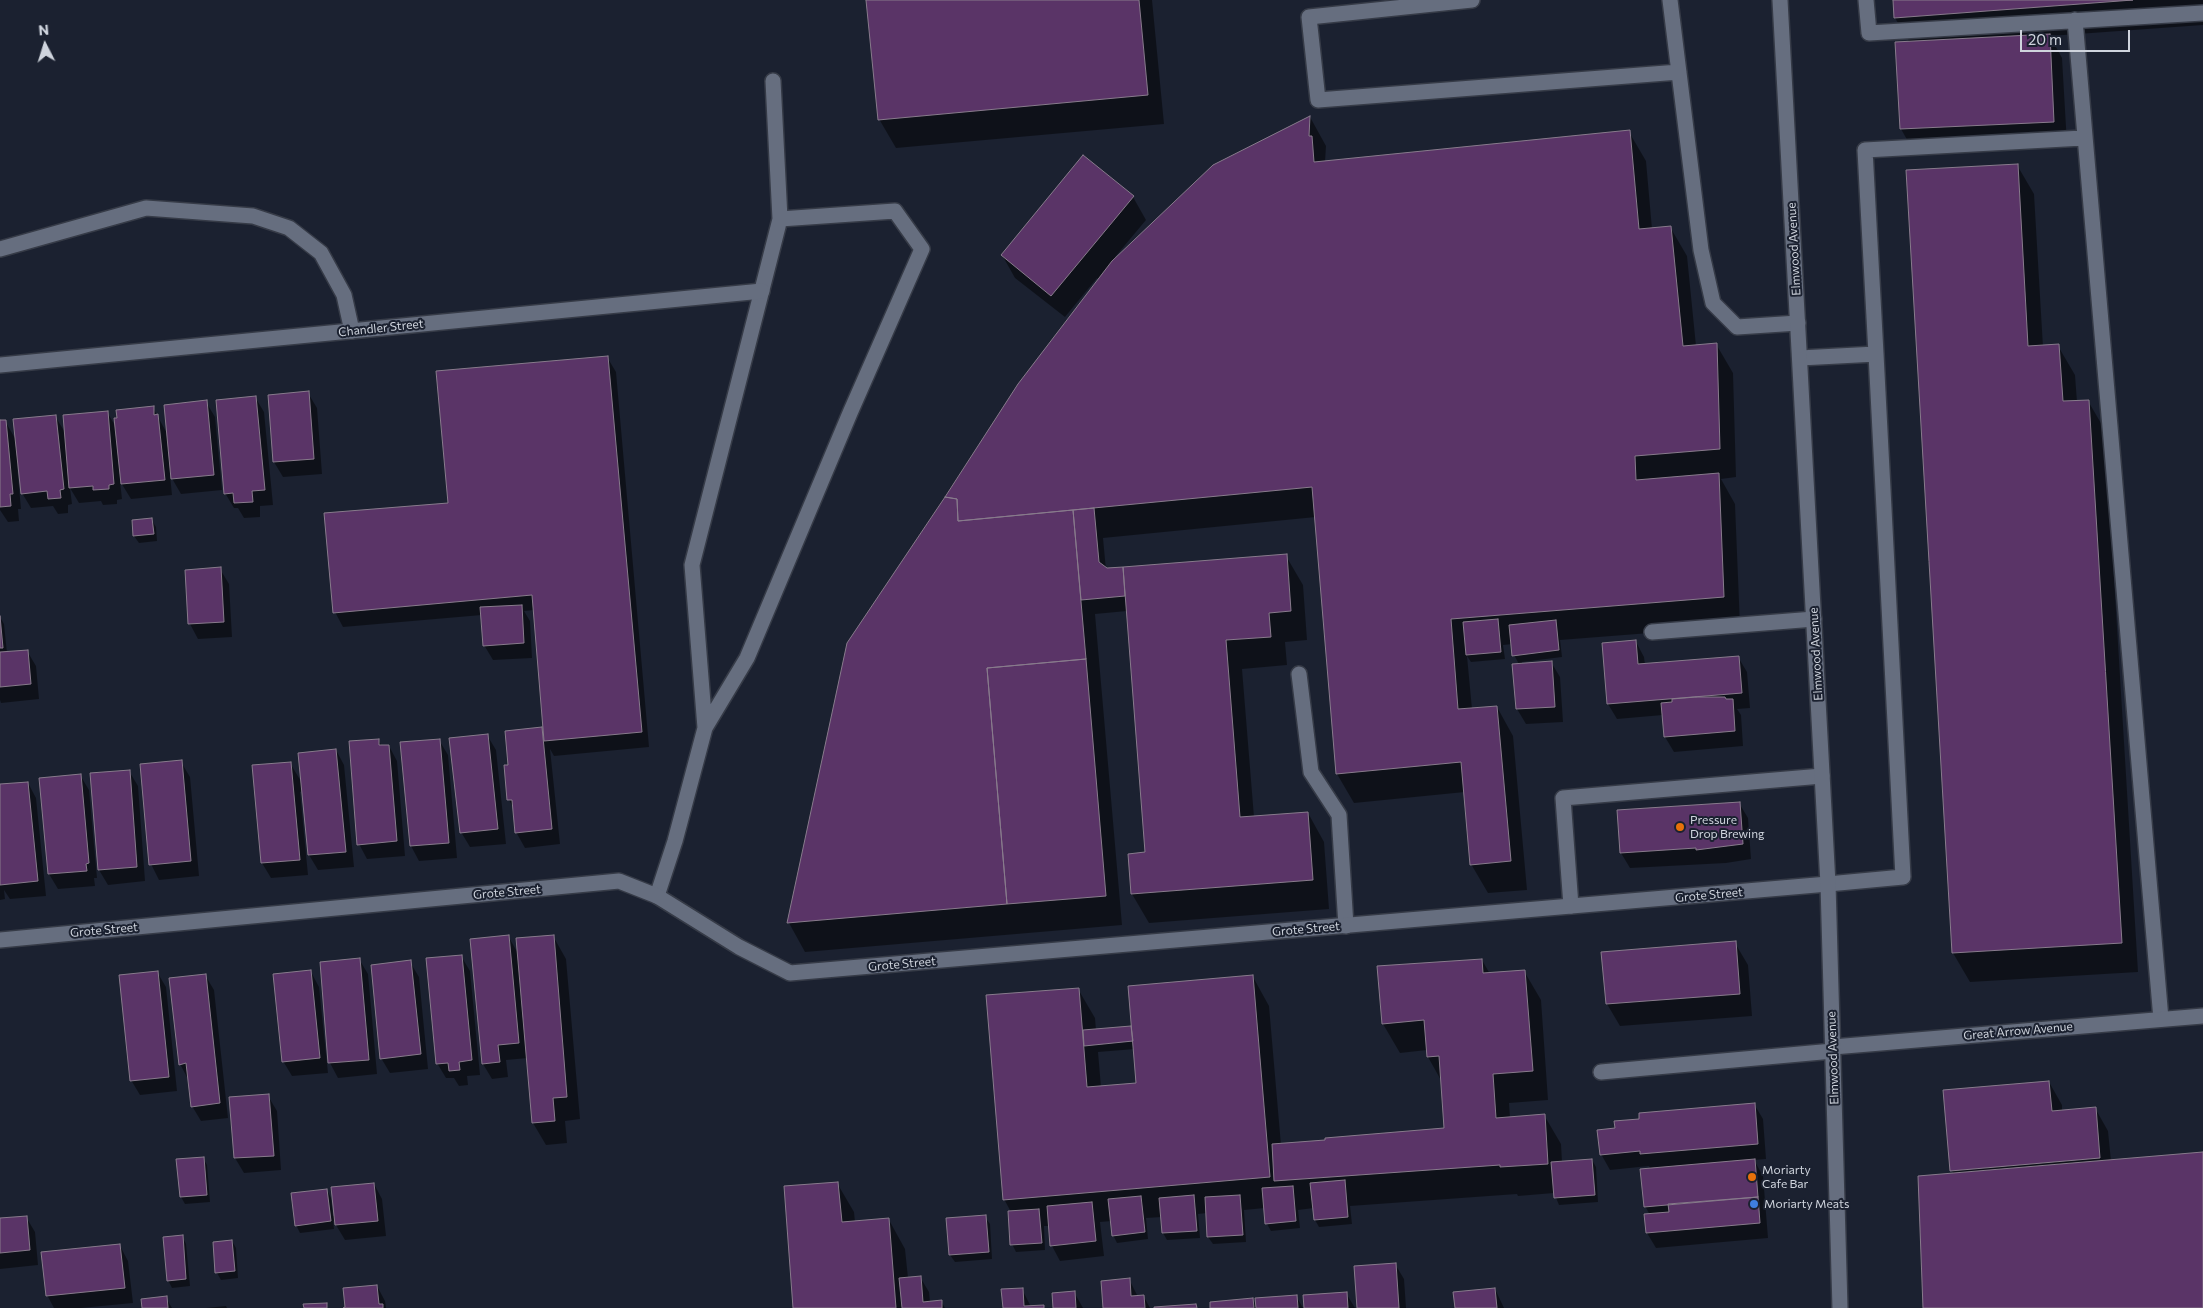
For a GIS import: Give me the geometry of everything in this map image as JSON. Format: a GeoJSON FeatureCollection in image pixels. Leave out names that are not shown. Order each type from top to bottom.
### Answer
{"type":"FeatureCollection","features":[{"type":"Feature","properties":{"kind":"street"},"geometry":{"type":"LineString","coordinates":[[1472,0],[1309,16],[1318,100],[1679,72]]}},
{"type":"Feature","properties":{"kind":"street"},"geometry":{"type":"LineString","coordinates":[[1670,0],[1701,250],[1713,303],[1737,327],[1798,323]]}},
{"type":"Feature","properties":{"kind":"street","name":"Elmwood Avenue"},"geometry":{"type":"LineString","coordinates":[[1780,0],[1828,884],[1840,1308]]}},
{"type":"Feature","properties":{"kind":"street"},"geometry":{"type":"LineString","coordinates":[[1866,0],[1868,33],[2203,13]]}},
{"type":"Feature","properties":{"kind":"street"},"geometry":{"type":"LineString","coordinates":[[2074,20],[2161,1019]]}},
{"type":"Feature","properties":{"kind":"street"},"geometry":{"type":"LineString","coordinates":[[705,728],[692,565],[780,219],[774,81]]}},
{"type":"Feature","properties":{"kind":"street"},"geometry":{"type":"LineString","coordinates":[[1800,358],[1876,354],[1865,150],[2084,138]]}},
{"type":"Feature","properties":{"kind":"street"},"geometry":{"type":"LineString","coordinates":[[0,249],[146,208],[253,216],[289,228],[322,253],[344,295],[352,331]]}},
{"type":"Feature","properties":{"kind":"street"},"geometry":{"type":"LineString","coordinates":[[657,896],[675,841],[705,728],[747,658],[850,412],[922,249],[896,211],[780,219]]}},
{"type":"Feature","properties":{"kind":"street","name":"Chandler Street"},"geometry":{"type":"LineString","coordinates":[[0,364],[762,291]]}},
{"type":"Feature","properties":{"kind":"street","name":"Grote Street"},"geometry":{"type":"LineString","coordinates":[[0,940],[619,881],[657,896],[739,947],[790,974],[1903,877],[1876,354]]}},
{"type":"Feature","properties":{"kind":"street"},"geometry":{"type":"LineString","coordinates":[[1652,632],[1814,619]]}},
{"type":"Feature","properties":{"kind":"street"},"geometry":{"type":"LineString","coordinates":[[1299,674],[1311,772],[1339,815],[1346,926]]}},
{"type":"Feature","properties":{"kind":"street"},"geometry":{"type":"LineString","coordinates":[[1571,906],[1563,798],[1822,776]]}},
{"type":"Feature","properties":{"kind":"street","name":"Great Arrow Avenue"},"geometry":{"type":"LineString","coordinates":[[1601,1072],[2203,1016]]}},
{"type":"Feature","properties":{"kind":"building"},"geometry":{"type":"Polygon","coordinates":[[[866,0],[1139,0],[1148,95],[878,120],[866,0]]]}},
{"type":"Feature","properties":{"kind":"building"},"geometry":{"type":"Polygon","coordinates":[[[1893,0],[2133,0],[1894,18],[1893,0]]]}},
{"type":"Feature","properties":{"kind":"building"},"geometry":{"type":"Polygon","coordinates":[[[2050,34],[2054,122],[1900,129],[1895,42],[2050,34]]]}},
{"type":"Feature","properties":{"kind":"building"},"geometry":{"type":"Polygon","coordinates":[[[1310,116],[1309,136],[1312,136],[1314,162],[1630,130],[1639,229],[1671,226],[1683,346],[1717,343],[1720,449],[1635,456],[1636,480],[1719,473],[1724,597],[1451,619],[1458,709],[1497,706],[1511,861],[1470,865],[1461,762],[1336,774],[1312,487],[958,521],[957,499],[945,497],[1018,384],[1112,261],[1213,165],[1310,116]]]}},
{"type":"Feature","properties":{"kind":"building"},"geometry":{"type":"Polygon","coordinates":[[[1083,155],[1134,196],[1051,296],[1001,255],[1083,155]]]}},
{"type":"Feature","properties":{"kind":"building"},"geometry":{"type":"Polygon","coordinates":[[[2018,164],[2028,346],[2059,344],[2063,401],[2089,400],[2122,943],[1952,953],[1906,170],[2018,164]]]}},
{"type":"Feature","properties":{"kind":"building"},"geometry":{"type":"Polygon","coordinates":[[[608,356],[642,732],[544,741],[532,595],[333,613],[324,513],[448,503],[436,371],[608,356]]]}},
{"type":"Feature","properties":{"kind":"building"},"geometry":{"type":"Polygon","coordinates":[[[309,391],[314,459],[273,462],[268,395],[309,391]]]}},
{"type":"Feature","properties":{"kind":"building"},"geometry":{"type":"Polygon","coordinates":[[[256,396],[265,490],[252,491],[253,502],[234,503],[233,493],[224,494],[216,400],[256,396]]]}},
{"type":"Feature","properties":{"kind":"building"},"geometry":{"type":"Polygon","coordinates":[[[207,400],[214,475],[171,479],[164,405],[207,400]]]}},
{"type":"Feature","properties":{"kind":"building"},"geometry":{"type":"Polygon","coordinates":[[[154,406],[154,415],[158,414],[165,480],[121,484],[114,418],[117,418],[116,410],[154,406]]]}},
{"type":"Feature","properties":{"kind":"building"},"geometry":{"type":"Polygon","coordinates":[[[108,411],[114,484],[109,485],[109,489],[93,490],[93,486],[69,488],[63,415],[108,411]]]}},
{"type":"Feature","properties":{"kind":"building"},"geometry":{"type":"Polygon","coordinates":[[[56,415],[64,489],[60,490],[61,498],[48,499],[47,491],[21,494],[13,419],[56,415]]]}},
{"type":"Feature","properties":{"kind":"building"},"geometry":{"type":"Polygon","coordinates":[[[0,420],[6,420],[13,494],[10,494],[11,506],[0,507],[0,420]]]}},
{"type":"Feature","properties":{"kind":"building"},"geometry":{"type":"Polygon","coordinates":[[[945,497],[957,499],[958,521],[1073,510],[1086,659],[987,668],[1007,904],[787,923],[847,643],[945,497]]]}},
{"type":"Feature","properties":{"kind":"building"},"geometry":{"type":"Polygon","coordinates":[[[1094,508],[1099,562],[1107,568],[1123,567],[1125,596],[1081,600],[1073,510],[1094,508]]]}},
{"type":"Feature","properties":{"kind":"building"},"geometry":{"type":"Polygon","coordinates":[[[152,518],[154,534],[133,536],[132,520],[152,518]]]}},
{"type":"Feature","properties":{"kind":"building"},"geometry":{"type":"Polygon","coordinates":[[[1287,554],[1291,611],[1269,613],[1271,637],[1226,640],[1240,817],[1308,812],[1313,880],[1131,894],[1128,854],[1145,852],[1123,567],[1287,554]]]}},
{"type":"Feature","properties":{"kind":"building"},"geometry":{"type":"Polygon","coordinates":[[[221,567],[224,622],[188,624],[185,570],[221,567]]]}},
{"type":"Feature","properties":{"kind":"building"},"geometry":{"type":"Polygon","coordinates":[[[522,605],[524,643],[483,646],[480,607],[522,605]]]}},
{"type":"Feature","properties":{"kind":"building"},"geometry":{"type":"Polygon","coordinates":[[[0,616],[3,648],[0,648],[0,616]]]}},
{"type":"Feature","properties":{"kind":"building"},"geometry":{"type":"Polygon","coordinates":[[[1498,619],[1501,652],[1466,655],[1463,622],[1498,619]]]}},
{"type":"Feature","properties":{"kind":"building"},"geometry":{"type":"Polygon","coordinates":[[[1556,620],[1559,650],[1512,656],[1509,625],[1556,620]]]}},
{"type":"Feature","properties":{"kind":"building"},"geometry":{"type":"Polygon","coordinates":[[[1636,640],[1638,664],[1739,656],[1742,693],[1607,704],[1602,643],[1636,640]]]}},
{"type":"Feature","properties":{"kind":"building"},"geometry":{"type":"Polygon","coordinates":[[[28,650],[31,684],[0,687],[0,652],[28,650]]]}},
{"type":"Feature","properties":{"kind":"building"},"geometry":{"type":"Polygon","coordinates":[[[1086,659],[1106,896],[1007,904],[987,668],[1086,659]]]}},
{"type":"Feature","properties":{"kind":"building"},"geometry":{"type":"Polygon","coordinates":[[[1552,661],[1555,707],[1516,709],[1512,664],[1552,661]]]}},
{"type":"Feature","properties":{"kind":"building"},"geometry":{"type":"Polygon","coordinates":[[[1725,697],[1726,699],[1733,699],[1735,731],[1664,737],[1661,703],[1672,702],[1672,699],[1725,697]]]}},
{"type":"Feature","properties":{"kind":"building"},"geometry":{"type":"Polygon","coordinates":[[[542,727],[552,829],[515,833],[512,800],[507,800],[504,765],[508,765],[505,731],[542,727]]]}},
{"type":"Feature","properties":{"kind":"building"},"geometry":{"type":"Polygon","coordinates":[[[488,734],[498,829],[460,833],[449,738],[488,734]]]}},
{"type":"Feature","properties":{"kind":"building"},"geometry":{"type":"Polygon","coordinates":[[[379,739],[379,745],[389,745],[397,841],[357,845],[349,741],[379,739]]]}},
{"type":"Feature","properties":{"kind":"building"},"geometry":{"type":"Polygon","coordinates":[[[440,739],[449,843],[410,846],[400,742],[440,739]]]}},
{"type":"Feature","properties":{"kind":"building"},"geometry":{"type":"Polygon","coordinates":[[[336,749],[346,852],[308,855],[298,753],[336,749]]]}},
{"type":"Feature","properties":{"kind":"building"},"geometry":{"type":"Polygon","coordinates":[[[182,760],[191,861],[149,865],[140,764],[182,760]]]}},
{"type":"Feature","properties":{"kind":"building"},"geometry":{"type":"Polygon","coordinates":[[[291,762],[300,860],[261,863],[252,765],[291,762]]]}},
{"type":"Feature","properties":{"kind":"building"},"geometry":{"type":"Polygon","coordinates":[[[130,770],[137,867],[98,870],[90,773],[130,770]]]}},
{"type":"Feature","properties":{"kind":"building"},"geometry":{"type":"Polygon","coordinates":[[[81,774],[89,863],[86,864],[87,871],[48,874],[39,778],[81,774]]]}},
{"type":"Feature","properties":{"kind":"building"},"geometry":{"type":"Polygon","coordinates":[[[28,782],[38,881],[0,885],[0,784],[28,782]]]}},
{"type":"Feature","properties":{"kind":"building","name":"Pressure Drop Brewing"},"geometry":{"type":"Polygon","coordinates":[[[1740,802],[1743,844],[1696,850],[1696,848],[1620,853],[1617,810],[1740,802]]]}},
{"type":"Feature","properties":{"kind":"building"},"geometry":{"type":"Polygon","coordinates":[[[509,935],[519,1043],[498,1045],[500,1062],[482,1064],[470,939],[509,935]]]}},
{"type":"Feature","properties":{"kind":"building"},"geometry":{"type":"Polygon","coordinates":[[[554,935],[567,1097],[553,1098],[555,1121],[532,1123],[516,938],[554,935]]]}},
{"type":"Feature","properties":{"kind":"building"},"geometry":{"type":"Polygon","coordinates":[[[1736,941],[1740,994],[1606,1004],[1601,952],[1736,941]]]}},
{"type":"Feature","properties":{"kind":"building"},"geometry":{"type":"Polygon","coordinates":[[[462,955],[472,1060],[459,1062],[460,1070],[449,1071],[448,1063],[436,1064],[426,958],[462,955]]]}},
{"type":"Feature","properties":{"kind":"building"},"geometry":{"type":"Polygon","coordinates":[[[360,958],[369,1060],[328,1063],[320,962],[360,958]]]}},
{"type":"Feature","properties":{"kind":"building"},"geometry":{"type":"Polygon","coordinates":[[[1482,959],[1483,973],[1525,970],[1533,1071],[1493,1074],[1496,1118],[1545,1114],[1548,1164],[1500,1167],[1500,1165],[1274,1181],[1272,1144],[1444,1128],[1439,1056],[1427,1057],[1424,1020],[1382,1024],[1377,966],[1482,959]]]}},
{"type":"Feature","properties":{"kind":"building"},"geometry":{"type":"Polygon","coordinates":[[[411,960],[421,1054],[380,1059],[371,965],[411,960]]]}},
{"type":"Feature","properties":{"kind":"building"},"geometry":{"type":"Polygon","coordinates":[[[311,970],[320,1058],[282,1062],[273,974],[311,970]]]}},
{"type":"Feature","properties":{"kind":"building"},"geometry":{"type":"Polygon","coordinates":[[[158,971],[169,1077],[130,1081],[119,975],[158,971]]]}},
{"type":"Feature","properties":{"kind":"building"},"geometry":{"type":"Polygon","coordinates":[[[206,974],[220,1103],[191,1107],[186,1063],[179,1065],[169,978],[206,974]]]}},
{"type":"Feature","properties":{"kind":"building"},"geometry":{"type":"Polygon","coordinates":[[[1253,975],[1270,1177],[1003,1200],[986,995],[1079,988],[1087,1087],[1136,1083],[1128,986],[1253,975]]]}},
{"type":"Feature","properties":{"kind":"building"},"geometry":{"type":"Polygon","coordinates":[[[1131,1026],[1133,1041],[1084,1046],[1083,1030],[1131,1026]]]}},
{"type":"Feature","properties":{"kind":"building"},"geometry":{"type":"Polygon","coordinates":[[[2049,1081],[2052,1111],[2096,1107],[2100,1158],[1950,1171],[1943,1090],[2049,1081]]]}},
{"type":"Feature","properties":{"kind":"building"},"geometry":{"type":"Polygon","coordinates":[[[269,1094],[274,1156],[234,1158],[229,1097],[269,1094]]]}},
{"type":"Feature","properties":{"kind":"building"},"geometry":{"type":"Polygon","coordinates":[[[1755,1103],[1758,1144],[1640,1154],[1640,1151],[1600,1155],[1597,1130],[1615,1128],[1614,1121],[1639,1119],[1639,1113],[1755,1103]]]}},
{"type":"Feature","properties":{"kind":"building"},"geometry":{"type":"Polygon","coordinates":[[[2203,1152],[2203,1308],[1923,1308],[1918,1176],[2203,1152]]]}},
{"type":"Feature","properties":{"kind":"building"},"geometry":{"type":"Polygon","coordinates":[[[204,1157],[207,1195],[180,1197],[176,1159],[204,1157]]]}},
{"type":"Feature","properties":{"kind":"building"},"geometry":{"type":"Polygon","coordinates":[[[1592,1159],[1595,1195],[1554,1198],[1551,1162],[1592,1159]]]}},
{"type":"Feature","properties":{"kind":"building"},"geometry":{"type":"Polygon","coordinates":[[[1755,1159],[1758,1197],[1644,1207],[1640,1169],[1755,1159]]]}},
{"type":"Feature","properties":{"kind":"building"},"geometry":{"type":"Polygon","coordinates":[[[1345,1180],[1348,1217],[1314,1220],[1310,1183],[1345,1180]]]}},
{"type":"Feature","properties":{"kind":"building"},"geometry":{"type":"Polygon","coordinates":[[[838,1182],[842,1222],[889,1218],[896,1308],[793,1308],[784,1186],[838,1182]]]}},
{"type":"Feature","properties":{"kind":"building"},"geometry":{"type":"Polygon","coordinates":[[[374,1183],[378,1221],[335,1225],[331,1187],[374,1183]]]}},
{"type":"Feature","properties":{"kind":"building"},"geometry":{"type":"Polygon","coordinates":[[[1293,1186],[1296,1221],[1265,1224],[1262,1188],[1293,1186]]]}},
{"type":"Feature","properties":{"kind":"building"},"geometry":{"type":"Polygon","coordinates":[[[327,1189],[331,1221],[295,1226],[291,1193],[327,1189]]]}},
{"type":"Feature","properties":{"kind":"building"},"geometry":{"type":"Polygon","coordinates":[[[1194,1195],[1197,1231],[1162,1233],[1159,1198],[1194,1195]]]}},
{"type":"Feature","properties":{"kind":"building"},"geometry":{"type":"Polygon","coordinates":[[[1240,1195],[1243,1235],[1207,1237],[1205,1197],[1240,1195]]]}},
{"type":"Feature","properties":{"kind":"building"},"geometry":{"type":"Polygon","coordinates":[[[1141,1196],[1145,1232],[1112,1236],[1108,1199],[1141,1196]]]}},
{"type":"Feature","properties":{"kind":"building"},"geometry":{"type":"Polygon","coordinates":[[[1758,1197],[1760,1223],[1646,1233],[1644,1214],[1669,1212],[1668,1204],[1758,1197]]]}},
{"type":"Feature","properties":{"kind":"building"},"geometry":{"type":"Polygon","coordinates":[[[1092,1202],[1096,1241],[1050,1246],[1047,1206],[1092,1202]]]}},
{"type":"Feature","properties":{"kind":"building"},"geometry":{"type":"Polygon","coordinates":[[[1039,1209],[1042,1243],[1010,1245],[1008,1211],[1039,1209]]]}},
{"type":"Feature","properties":{"kind":"building"},"geometry":{"type":"Polygon","coordinates":[[[986,1215],[989,1252],[949,1255],[946,1218],[986,1215]]]}},
{"type":"Feature","properties":{"kind":"building"},"geometry":{"type":"Polygon","coordinates":[[[27,1216],[30,1250],[0,1253],[0,1218],[27,1216]]]}},
{"type":"Feature","properties":{"kind":"building"},"geometry":{"type":"Polygon","coordinates":[[[183,1235],[186,1279],[167,1281],[163,1237],[183,1235]]]}},
{"type":"Feature","properties":{"kind":"building"},"geometry":{"type":"Polygon","coordinates":[[[232,1240],[235,1271],[215,1273],[213,1242],[232,1240]]]}},
{"type":"Feature","properties":{"kind":"building"},"geometry":{"type":"Polygon","coordinates":[[[120,1244],[125,1288],[46,1296],[41,1252],[120,1244]]]}},
{"type":"Feature","properties":{"kind":"building"},"geometry":{"type":"Polygon","coordinates":[[[1396,1263],[1399,1308],[1357,1308],[1354,1266],[1396,1263]]]}},
{"type":"Feature","properties":{"kind":"building"},"geometry":{"type":"Polygon","coordinates":[[[921,1276],[923,1302],[942,1300],[942,1308],[902,1308],[899,1278],[921,1276]]]}},
{"type":"Feature","properties":{"kind":"building"},"geometry":{"type":"Polygon","coordinates":[[[1130,1278],[1131,1296],[1144,1295],[1145,1308],[1103,1308],[1101,1281],[1130,1278]]]}},
{"type":"Feature","properties":{"kind":"building"},"geometry":{"type":"Polygon","coordinates":[[[377,1285],[379,1304],[383,1304],[383,1308],[343,1308],[345,1307],[343,1288],[377,1285]]]}},
{"type":"Feature","properties":{"kind":"building"},"geometry":{"type":"Polygon","coordinates":[[[1023,1288],[1024,1306],[1044,1305],[1044,1308],[1003,1308],[1001,1289],[1023,1288]]]}},
{"type":"Feature","properties":{"kind":"building"},"geometry":{"type":"Polygon","coordinates":[[[1495,1288],[1497,1308],[1455,1308],[1453,1292],[1495,1288]]]}},
{"type":"Feature","properties":{"kind":"building"},"geometry":{"type":"Polygon","coordinates":[[[1075,1291],[1076,1308],[1053,1308],[1052,1293],[1075,1291]]]}},
{"type":"Feature","properties":{"kind":"building"},"geometry":{"type":"Polygon","coordinates":[[[1347,1292],[1348,1308],[1304,1308],[1303,1295],[1347,1292]]]}},
{"type":"Feature","properties":{"kind":"building"},"geometry":{"type":"Polygon","coordinates":[[[1297,1295],[1298,1308],[1256,1308],[1255,1298],[1297,1295]]]}},
{"type":"Feature","properties":{"kind":"building"},"geometry":{"type":"Polygon","coordinates":[[[167,1296],[168,1308],[142,1308],[141,1299],[167,1296]]]}},
{"type":"Feature","properties":{"kind":"building"},"geometry":{"type":"Polygon","coordinates":[[[1253,1298],[1254,1308],[1210,1308],[1210,1302],[1253,1298]]]}},
{"type":"Feature","properties":{"kind":"building"},"geometry":{"type":"Polygon","coordinates":[[[327,1303],[327,1308],[304,1308],[303,1304],[327,1303]]]}},
{"type":"Feature","properties":{"kind":"building"},"geometry":{"type":"Polygon","coordinates":[[[1196,1304],[1197,1308],[1154,1308],[1154,1307],[1196,1304]]]}},
{"type":"Feature","properties":{"kind":"place","name":"Pressure Drop Brewing"},"geometry":{"type":"Point","coordinates":[1680,827]}},
{"type":"Feature","properties":{"kind":"place","name":"Moriarty Cafe Bar"},"geometry":{"type":"Point","coordinates":[1752,1177]}},
{"type":"Feature","properties":{"kind":"place","name":"Moriarty Meats"},"geometry":{"type":"Point","coordinates":[1754,1204]}}]}
